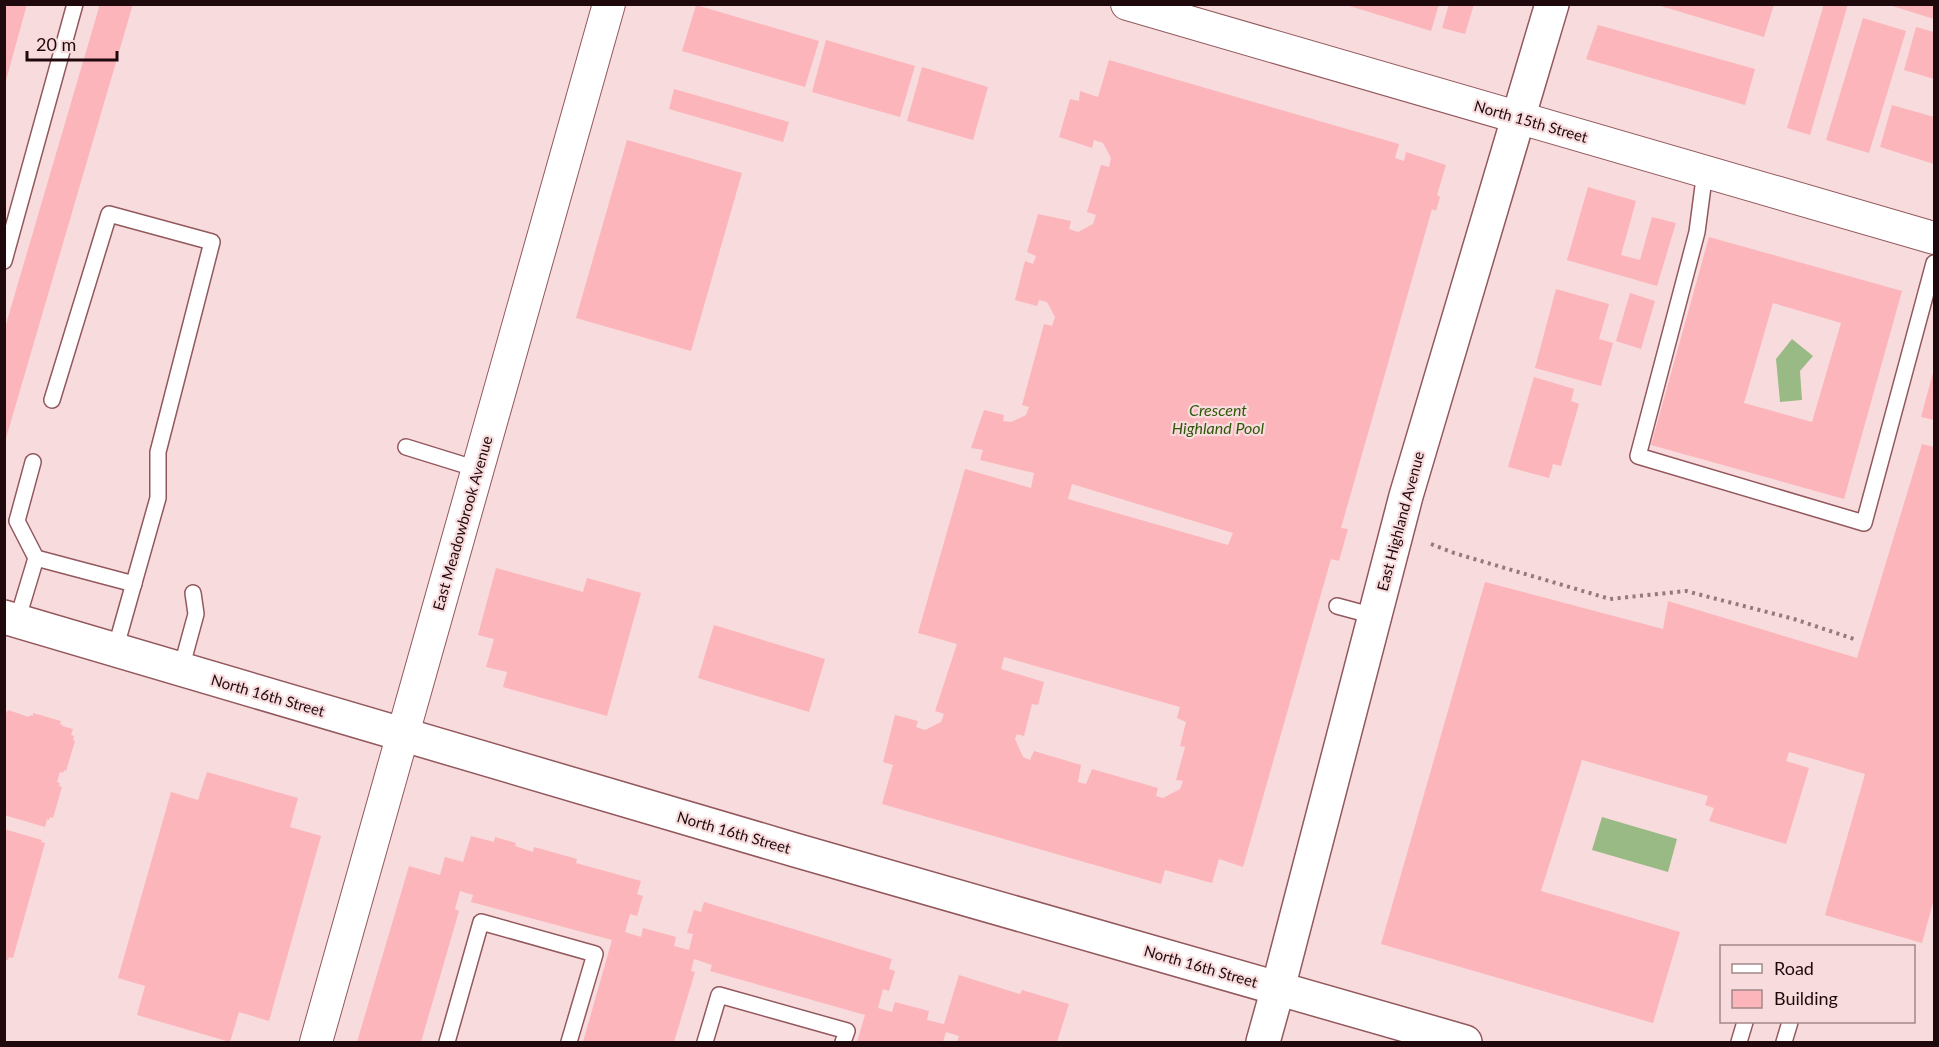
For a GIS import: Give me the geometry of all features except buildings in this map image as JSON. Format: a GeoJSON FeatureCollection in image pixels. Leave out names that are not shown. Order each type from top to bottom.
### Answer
{"type":"FeatureCollection","features":[{"type":"Feature","properties":{"kind":"main road","name":"East Highland Avenue"},"geometry":{"type":"LineString","coordinates":[[1263,1042],[1406,496],[1552,4]]}},
{"type":"Feature","properties":{"kind":"main road","name":"North 16th Street"},"geometry":{"type":"LineString","coordinates":[[11,619],[795,850],[1465,1042]]}},
{"type":"Feature","properties":{"kind":"street","name":"East Meadowbrook Avenue"},"geometry":{"type":"LineString","coordinates":[[316,1042],[609,4]]}},
{"type":"Feature","properties":{"kind":"street","name":"North 15th Street"},"geometry":{"type":"LineString","coordinates":[[1127,4],[1935,238]]}},
{"type":"Feature","properties":{"kind":"lane"},"geometry":{"type":"LineString","coordinates":[[4,261],[75,4]]}},
{"type":"Feature","properties":{"kind":"lane"},"geometry":{"type":"LineString","coordinates":[[1705,171],[1696,232],[1638,456],[1864,523],[1935,263]]}},
{"type":"Feature","properties":{"kind":"lane"},"geometry":{"type":"LineString","coordinates":[[52,400],[109,214],[212,242],[158,452],[158,498],[115,650]]}},
{"type":"Feature","properties":{"kind":"lane"},"geometry":{"type":"LineString","coordinates":[[406,447],[477,469]]}},
{"type":"Feature","properties":{"kind":"lane"},"geometry":{"type":"LineString","coordinates":[[33,462],[17,521],[36,558],[134,584]]}},
{"type":"Feature","properties":{"kind":"lane"},"geometry":{"type":"LineString","coordinates":[[11,619],[36,558]]}},
{"type":"Feature","properties":{"kind":"lane"},"geometry":{"type":"LineString","coordinates":[[182,669],[196,614],[193,593]]}},
{"type":"Feature","properties":{"kind":"lane"},"geometry":{"type":"LineString","coordinates":[[1337,606],[1374,616]]}},
{"type":"Feature","properties":{"kind":"lane"},"geometry":{"type":"LineString","coordinates":[[447,1042],[481,922],[595,954],[569,1042]]}},
{"type":"Feature","properties":{"kind":"lane"},"geometry":{"type":"LineString","coordinates":[[705,1042],[719,995],[847,1031],[843,1042]]}},
{"type":"Feature","properties":{"kind":"lane"},"geometry":{"type":"LineString","coordinates":[[1739,1042],[1745,1023]]}},
{"type":"Feature","properties":{"kind":"lane"},"geometry":{"type":"LineString","coordinates":[[1784,1042],[1790,1023]]}},
{"type":"Feature","properties":{"kind":"path"},"geometry":{"type":"LineString","coordinates":[[1431,544],[1454,553],[1610,599],[1686,591],[1794,619],[1854,639]]}},
{"type":"Feature","properties":{"kind":"shaded area"},"geometry":{"type":"Polygon","coordinates":[[[1792,339],[1813,356],[1800,371],[1802,400],[1780,402],[1776,359],[1792,339]]]}},
{"type":"Feature","properties":{"kind":"shaded area"},"geometry":{"type":"Polygon","coordinates":[[[1602,817],[1677,839],[1668,872],[1592,850],[1602,817]]]}},
{"type":"Feature","properties":{"kind":"water label","name":"Crescent Highland Pool"},"geometry":{"type":"Point","coordinates":[1218,418]}}]}
